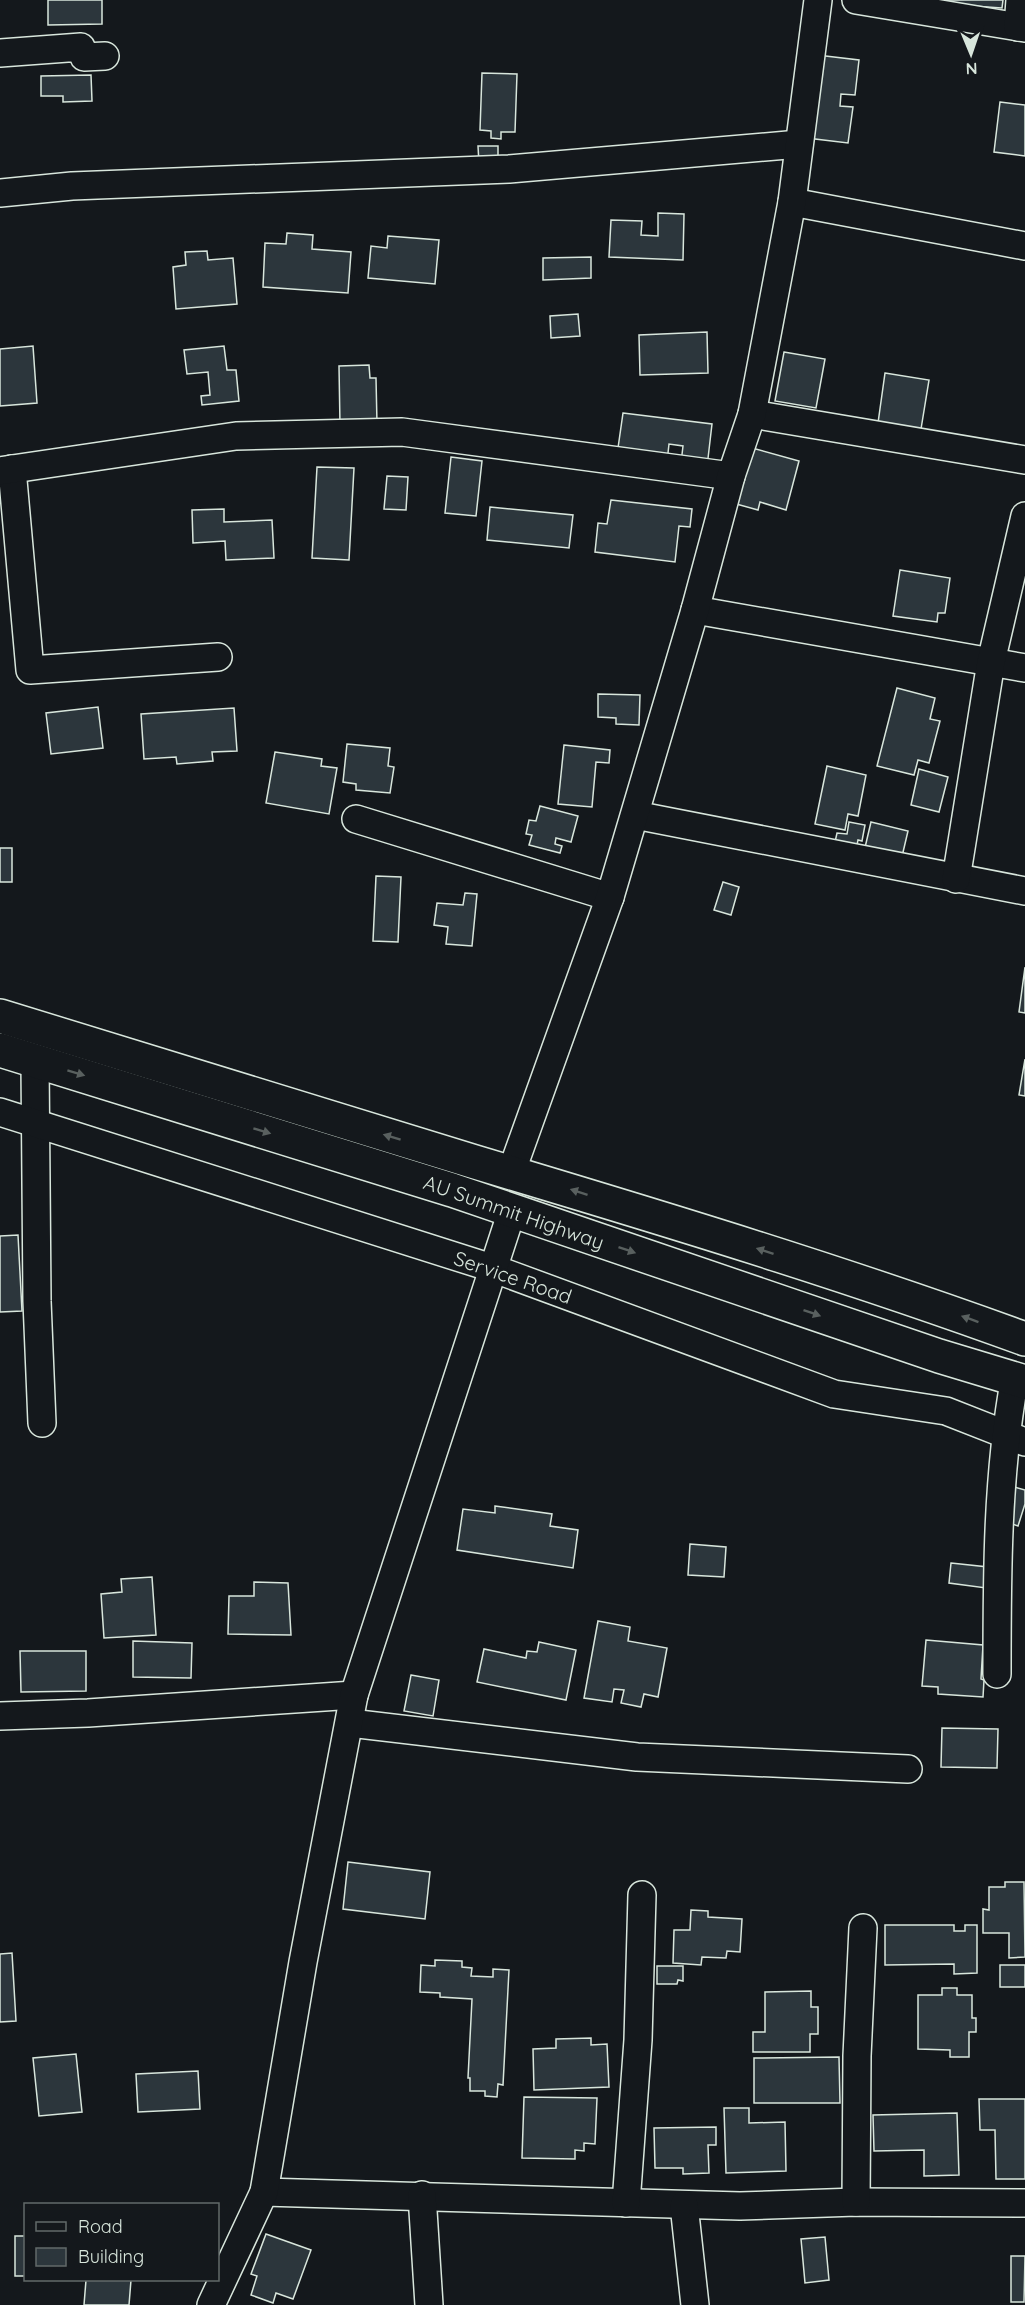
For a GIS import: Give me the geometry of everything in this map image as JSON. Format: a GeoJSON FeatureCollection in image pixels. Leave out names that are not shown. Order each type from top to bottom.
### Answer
{"type":"FeatureCollection","features":[{"type":"Feature","properties":{"kind":"main road","name":"AU Summit Highway"},"geometry":{"type":"LineString","coordinates":[[0,1016],[511,1173],[570,1189],[917,1299],[1025,1339]]}},
{"type":"Feature","properties":{"kind":"main road","name":"AU Summit Highway"},"geometry":{"type":"LineString","coordinates":[[0,1050],[512,1211],[939,1356],[1020,1379]]}},
{"type":"Feature","properties":{"kind":"street"},"geometry":{"type":"LineString","coordinates":[[511,1173],[610,897],[695,610],[731,476],[752,414],[765,360],[792,202],[818,0]]}},
{"type":"Feature","properties":{"kind":"street"},"geometry":{"type":"LineString","coordinates":[[856,0],[1021,27],[1020,0]]}},
{"type":"Feature","properties":{"kind":"street"},"geometry":{"type":"LineString","coordinates":[[0,53],[81,48],[84,57],[105,56]]}},
{"type":"Feature","properties":{"kind":"street"},"geometry":{"type":"LineString","coordinates":[[0,193],[72,186],[509,169],[799,144]]}},
{"type":"Feature","properties":{"kind":"street"},"geometry":{"type":"LineString","coordinates":[[792,202],[1025,246]]}},
{"type":"Feature","properties":{"kind":"street"},"geometry":{"type":"LineString","coordinates":[[752,414],[1025,460]]}},
{"type":"Feature","properties":{"kind":"street"},"geometry":{"type":"LineString","coordinates":[[218,657],[30,670],[6,470],[236,436],[402,432],[731,476]]}},
{"type":"Feature","properties":{"kind":"street"},"geometry":{"type":"LineString","coordinates":[[956,879],[991,662],[1025,516]]}},
{"type":"Feature","properties":{"kind":"street"},"geometry":{"type":"LineString","coordinates":[[695,610],[1025,668]]}},
{"type":"Feature","properties":{"kind":"street"},"geometry":{"type":"LineString","coordinates":[[636,815],[1025,891]]}},
{"type":"Feature","properties":{"kind":"street"},"geometry":{"type":"LineString","coordinates":[[356,819],[610,897]]}},
{"type":"Feature","properties":{"kind":"street"},"geometry":{"type":"LineString","coordinates":[[38,1061],[36,1062],[37,1301],[42,1423]]}},
{"type":"Feature","properties":{"kind":"street","name":"Service Road"},"geometry":{"type":"LineString","coordinates":[[0,1112],[492,1268],[834,1394],[946,1411],[1015,1437]]}},
{"type":"Feature","properties":{"kind":"street"},"geometry":{"type":"LineString","coordinates":[[210,2305],[264,2192],[303,1962],[354,1695],[512,1211]]}},
{"type":"Feature","properties":{"kind":"street"},"geometry":{"type":"LineString","coordinates":[[997,1674],[998,1535],[1015,1437],[1020,1379]]}},
{"type":"Feature","properties":{"kind":"street"},"geometry":{"type":"LineString","coordinates":[[0,1716],[88,1713],[354,1695]]}},
{"type":"Feature","properties":{"kind":"street"},"geometry":{"type":"LineString","coordinates":[[350,1723],[637,1757],[908,1769]]}},
{"type":"Feature","properties":{"kind":"street"},"geometry":{"type":"LineString","coordinates":[[626,2203],[638,2040],[642,1895]]}},
{"type":"Feature","properties":{"kind":"street"},"geometry":{"type":"LineString","coordinates":[[856,2202],[857,2056],[863,1928]]}},
{"type":"Feature","properties":{"kind":"street"},"geometry":{"type":"LineString","coordinates":[[264,2192],[740,2206],[856,2202],[1025,2203]]}},
{"type":"Feature","properties":{"kind":"street"},"geometry":{"type":"LineString","coordinates":[[422,2196],[429,2305]]}},
{"type":"Feature","properties":{"kind":"street"},"geometry":{"type":"LineString","coordinates":[[684,2205],[695,2305]]}},
{"type":"Feature","properties":{"kind":"building"},"geometry":{"type":"Polygon","coordinates":[[[48,0],[102,0],[102,24],[48,25],[48,0]]]}},
{"type":"Feature","properties":{"kind":"building"},"geometry":{"type":"Polygon","coordinates":[[[943,0],[1003,0],[1002,8],[943,4],[943,0]]]}},
{"type":"Feature","properties":{"kind":"building"},"geometry":{"type":"Polygon","coordinates":[[[817,55],[859,60],[855,95],[841,94],[840,106],[853,107],[848,143],[807,138],[817,55]]]}},
{"type":"Feature","properties":{"kind":"building"},"geometry":{"type":"Polygon","coordinates":[[[482,73],[517,74],[515,132],[501,132],[501,139],[491,138],[491,131],[480,130],[482,73]]]}},
{"type":"Feature","properties":{"kind":"building"},"geometry":{"type":"Polygon","coordinates":[[[91,75],[92,101],[63,102],[63,96],[41,96],[41,76],[91,75]]]}},
{"type":"Feature","properties":{"kind":"building"},"geometry":{"type":"Polygon","coordinates":[[[1000,102],[1025,105],[1025,156],[994,152],[1000,102]]]}},
{"type":"Feature","properties":{"kind":"building"},"geometry":{"type":"Polygon","coordinates":[[[478,146],[498,146],[498,164],[479,164],[478,146]]]}},
{"type":"Feature","properties":{"kind":"building"},"geometry":{"type":"Polygon","coordinates":[[[658,213],[684,214],[683,260],[609,257],[611,220],[642,221],[641,235],[658,236],[658,213]]]}},
{"type":"Feature","properties":{"kind":"building"},"geometry":{"type":"Polygon","coordinates":[[[287,233],[313,235],[312,249],[351,252],[348,293],[263,287],[265,243],[286,244],[287,233]]]}},
{"type":"Feature","properties":{"kind":"building"},"geometry":{"type":"Polygon","coordinates":[[[388,236],[439,240],[435,284],[368,278],[371,246],[387,248],[388,236]]]}},
{"type":"Feature","properties":{"kind":"building"},"geometry":{"type":"Polygon","coordinates":[[[207,251],[208,260],[233,258],[237,304],[176,309],[173,267],[186,265],[185,252],[207,251]]]}},
{"type":"Feature","properties":{"kind":"building"},"geometry":{"type":"Polygon","coordinates":[[[591,257],[591,278],[543,280],[543,258],[591,257]]]}},
{"type":"Feature","properties":{"kind":"building"},"geometry":{"type":"Polygon","coordinates":[[[578,314],[580,336],[551,338],[550,316],[578,314]]]}},
{"type":"Feature","properties":{"kind":"building"},"geometry":{"type":"Polygon","coordinates":[[[707,332],[708,373],[640,375],[639,335],[707,332]]]}},
{"type":"Feature","properties":{"kind":"building"},"geometry":{"type":"Polygon","coordinates":[[[33,346],[37,403],[0,406],[0,349],[33,346]]]}},
{"type":"Feature","properties":{"kind":"building"},"geometry":{"type":"Polygon","coordinates":[[[224,346],[227,370],[236,370],[239,401],[202,405],[201,396],[210,395],[208,372],[187,374],[184,350],[224,346]]]}},
{"type":"Feature","properties":{"kind":"building"},"geometry":{"type":"Polygon","coordinates":[[[784,352],[825,359],[816,408],[775,401],[784,352]]]}},
{"type":"Feature","properties":{"kind":"building"},"geometry":{"type":"Polygon","coordinates":[[[369,365],[370,378],[376,378],[377,424],[340,425],[339,366],[369,365]]]}},
{"type":"Feature","properties":{"kind":"building"},"geometry":{"type":"Polygon","coordinates":[[[885,373],[929,380],[921,429],[878,423],[885,373]]]}},
{"type":"Feature","properties":{"kind":"building"},"geometry":{"type":"Polygon","coordinates":[[[623,413],[712,424],[707,467],[681,463],[683,446],[669,444],[667,462],[617,455],[623,413]]]}},
{"type":"Feature","properties":{"kind":"building"},"geometry":{"type":"Polygon","coordinates":[[[745,446],[799,461],[786,510],[760,502],[758,510],[729,502],[745,446]]]}},
{"type":"Feature","properties":{"kind":"building"},"geometry":{"type":"Polygon","coordinates":[[[451,457],[482,461],[476,516],[445,513],[451,457]]]}},
{"type":"Feature","properties":{"kind":"building"},"geometry":{"type":"Polygon","coordinates":[[[317,467],[354,468],[349,560],[312,558],[317,467]]]}},
{"type":"Feature","properties":{"kind":"building"},"geometry":{"type":"Polygon","coordinates":[[[387,476],[408,477],[406,510],[384,509],[387,476]]]}},
{"type":"Feature","properties":{"kind":"building"},"geometry":{"type":"Polygon","coordinates":[[[611,500],[692,509],[690,527],[679,526],[675,562],[595,552],[598,523],[607,524],[611,500]]]}},
{"type":"Feature","properties":{"kind":"building"},"geometry":{"type":"Polygon","coordinates":[[[490,507],[573,515],[569,548],[487,540],[490,507]]]}},
{"type":"Feature","properties":{"kind":"building"},"geometry":{"type":"Polygon","coordinates":[[[224,509],[224,522],[272,520],[274,558],[226,560],[225,541],[193,543],[192,510],[224,509]]]}},
{"type":"Feature","properties":{"kind":"building"},"geometry":{"type":"Polygon","coordinates":[[[900,570],[950,578],[945,613],[938,613],[937,622],[893,616],[900,570]]]}},
{"type":"Feature","properties":{"kind":"building"},"geometry":{"type":"Polygon","coordinates":[[[897,688],[935,698],[930,719],[940,721],[929,763],[918,760],[914,775],[877,766],[897,688]]]}},
{"type":"Feature","properties":{"kind":"building"},"geometry":{"type":"Polygon","coordinates":[[[598,694],[640,695],[639,725],[616,724],[616,718],[598,717],[598,694]]]}},
{"type":"Feature","properties":{"kind":"building"},"geometry":{"type":"Polygon","coordinates":[[[98,707],[103,748],[51,754],[46,713],[98,707]]]}},
{"type":"Feature","properties":{"kind":"building"},"geometry":{"type":"Polygon","coordinates":[[[234,708],[237,751],[212,752],[213,761],[177,764],[176,757],[144,759],[141,714],[234,708]]]}},
{"type":"Feature","properties":{"kind":"building"},"geometry":{"type":"Polygon","coordinates":[[[347,744],[390,748],[388,766],[394,767],[390,793],[356,790],[356,784],[343,782],[347,744]]]}},
{"type":"Feature","properties":{"kind":"building"},"geometry":{"type":"Polygon","coordinates":[[[564,745],[610,750],[609,763],[596,762],[592,807],[558,804],[564,745]]]}},
{"type":"Feature","properties":{"kind":"building"},"geometry":{"type":"Polygon","coordinates":[[[275,752],[322,759],[321,766],[337,768],[329,814],[266,803],[275,752]]]}},
{"type":"Feature","properties":{"kind":"building"},"geometry":{"type":"Polygon","coordinates":[[[827,766],[866,775],[858,816],[848,814],[845,830],[815,824],[827,766]]]}},
{"type":"Feature","properties":{"kind":"building"},"geometry":{"type":"Polygon","coordinates":[[[919,769],[948,777],[939,812],[911,805],[919,769]]]}},
{"type":"Feature","properties":{"kind":"building"},"geometry":{"type":"Polygon","coordinates":[[[540,806],[578,816],[571,842],[556,838],[555,844],[562,846],[560,853],[529,845],[532,835],[526,834],[529,820],[536,821],[540,806]]]}},
{"type":"Feature","properties":{"kind":"building"},"geometry":{"type":"Polygon","coordinates":[[[849,822],[865,825],[862,841],[858,840],[856,850],[833,851],[837,833],[847,834],[849,822]]]}},
{"type":"Feature","properties":{"kind":"building"},"geometry":{"type":"Polygon","coordinates":[[[871,822],[908,831],[900,865],[863,856],[871,822]]]}},
{"type":"Feature","properties":{"kind":"building"},"geometry":{"type":"Polygon","coordinates":[[[0,848],[12,848],[12,882],[0,882],[0,848]]]}},
{"type":"Feature","properties":{"kind":"building"},"geometry":{"type":"Polygon","coordinates":[[[376,876],[401,877],[398,942],[373,941],[376,876]]]}},
{"type":"Feature","properties":{"kind":"building"},"geometry":{"type":"Polygon","coordinates":[[[723,882],[739,887],[731,915],[714,910],[723,882]]]}},
{"type":"Feature","properties":{"kind":"building"},"geometry":{"type":"Polygon","coordinates":[[[465,893],[477,894],[472,946],[446,944],[448,927],[434,925],[437,903],[463,905],[465,893]]]}},
{"type":"Feature","properties":{"kind":"building"},"geometry":{"type":"Polygon","coordinates":[[[1025,967],[1025,1013],[1019,1012],[1025,967]]]}},
{"type":"Feature","properties":{"kind":"building"},"geometry":{"type":"Polygon","coordinates":[[[1025,1059],[1025,1096],[1019,1095],[1025,1059]]]}},
{"type":"Feature","properties":{"kind":"building"},"geometry":{"type":"Polygon","coordinates":[[[18,1235],[22,1311],[0,1312],[0,1236],[18,1235]]]}},
{"type":"Feature","properties":{"kind":"building"},"geometry":{"type":"Polygon","coordinates":[[[1011,1486],[1025,1490],[1025,1504],[1018,1526],[1001,1520],[1011,1486]]]}},
{"type":"Feature","properties":{"kind":"building"},"geometry":{"type":"Polygon","coordinates":[[[495,1506],[552,1514],[550,1526],[578,1530],[573,1568],[457,1550],[463,1509],[495,1513],[495,1506]]]}},
{"type":"Feature","properties":{"kind":"building"},"geometry":{"type":"Polygon","coordinates":[[[690,1544],[726,1547],[724,1577],[688,1575],[690,1544]]]}},
{"type":"Feature","properties":{"kind":"building"},"geometry":{"type":"Polygon","coordinates":[[[951,1563],[988,1567],[986,1588],[949,1583],[951,1563]]]}},
{"type":"Feature","properties":{"kind":"building"},"geometry":{"type":"Polygon","coordinates":[[[152,1577],[156,1635],[104,1638],[101,1594],[122,1592],[121,1579],[152,1577]]]}},
{"type":"Feature","properties":{"kind":"building"},"geometry":{"type":"Polygon","coordinates":[[[254,1582],[288,1583],[291,1635],[228,1634],[229,1596],[254,1596],[254,1582]]]}},
{"type":"Feature","properties":{"kind":"building"},"geometry":{"type":"Polygon","coordinates":[[[598,1621],[630,1627],[628,1641],[667,1648],[658,1697],[644,1694],[641,1707],[621,1703],[624,1690],[614,1689],[612,1702],[584,1698],[598,1621]]]}},
{"type":"Feature","properties":{"kind":"building"},"geometry":{"type":"Polygon","coordinates":[[[926,1640],[983,1645],[981,1679],[984,1680],[983,1697],[938,1694],[938,1687],[922,1686],[926,1640]]]}},
{"type":"Feature","properties":{"kind":"building"},"geometry":{"type":"Polygon","coordinates":[[[133,1641],[192,1643],[191,1678],[133,1677],[133,1641]]]}},
{"type":"Feature","properties":{"kind":"building"},"geometry":{"type":"Polygon","coordinates":[[[539,1642],[576,1650],[566,1700],[477,1682],[484,1649],[526,1658],[527,1651],[537,1652],[539,1642]]]}},
{"type":"Feature","properties":{"kind":"building"},"geometry":{"type":"Polygon","coordinates":[[[20,1651],[86,1651],[86,1691],[21,1692],[20,1651]]]}},
{"type":"Feature","properties":{"kind":"building"},"geometry":{"type":"Polygon","coordinates":[[[411,1675],[439,1680],[433,1716],[404,1711],[411,1675]]]}},
{"type":"Feature","properties":{"kind":"building"},"geometry":{"type":"Polygon","coordinates":[[[942,1728],[998,1729],[997,1768],[941,1767],[942,1728]]]}},
{"type":"Feature","properties":{"kind":"building"},"geometry":{"type":"Polygon","coordinates":[[[348,1862],[430,1872],[425,1919],[343,1909],[348,1862]]]}},
{"type":"Feature","properties":{"kind":"building"},"geometry":{"type":"Polygon","coordinates":[[[1005,1882],[1024,1882],[1025,1957],[1009,1958],[1009,1933],[983,1933],[983,1909],[989,1910],[989,1887],[1005,1887],[1005,1882]]]}},
{"type":"Feature","properties":{"kind":"building"},"geometry":{"type":"Polygon","coordinates":[[[691,1910],[708,1911],[708,1917],[742,1919],[740,1952],[727,1951],[726,1958],[702,1957],[701,1965],[673,1963],[674,1930],[690,1930],[691,1910]]]}},
{"type":"Feature","properties":{"kind":"building"},"geometry":{"type":"Polygon","coordinates":[[[885,1925],[954,1925],[954,1931],[965,1931],[965,1925],[977,1925],[977,1973],[954,1974],[954,1964],[885,1965],[885,1925]]]}},
{"type":"Feature","properties":{"kind":"building"},"geometry":{"type":"Polygon","coordinates":[[[12,1953],[16,2021],[0,2022],[0,1954],[12,1953]]]}},
{"type":"Feature","properties":{"kind":"building"},"geometry":{"type":"Polygon","coordinates":[[[435,1960],[462,1961],[462,1967],[472,1968],[471,1976],[493,1977],[493,1969],[509,1970],[503,2085],[498,2084],[497,2097],[485,2096],[485,2091],[470,2091],[470,2078],[468,2078],[472,1999],[440,1997],[440,1993],[420,1992],[421,1965],[435,1966],[435,1960]]]}},
{"type":"Feature","properties":{"kind":"building"},"geometry":{"type":"Polygon","coordinates":[[[1000,1965],[1025,1965],[1025,1987],[1000,1987],[1000,1965]]]}},
{"type":"Feature","properties":{"kind":"building"},"geometry":{"type":"Polygon","coordinates":[[[657,1966],[683,1966],[683,1981],[678,1980],[677,1984],[657,1984],[657,1966]]]}},
{"type":"Feature","properties":{"kind":"building"},"geometry":{"type":"Polygon","coordinates":[[[942,1988],[957,1988],[957,1995],[972,1995],[972,2018],[976,2018],[976,2032],[969,2032],[969,2057],[950,2057],[950,2050],[918,2049],[918,1995],[942,1995],[942,1988]]]}},
{"type":"Feature","properties":{"kind":"building"},"geometry":{"type":"Polygon","coordinates":[[[811,1991],[811,2007],[818,2007],[818,2034],[810,2034],[810,2052],[753,2052],[753,2032],[765,2032],[765,1992],[811,1991]]]}},
{"type":"Feature","properties":{"kind":"building"},"geometry":{"type":"Polygon","coordinates":[[[591,2038],[591,2045],[607,2044],[609,2087],[534,2090],[533,2049],[556,2048],[556,2039],[591,2038]]]}},
{"type":"Feature","properties":{"kind":"building"},"geometry":{"type":"Polygon","coordinates":[[[76,2054],[82,2112],[39,2116],[33,2058],[76,2054]]]}},
{"type":"Feature","properties":{"kind":"building"},"geometry":{"type":"Polygon","coordinates":[[[839,2057],[840,2103],[754,2103],[754,2058],[839,2057]]]}},
{"type":"Feature","properties":{"kind":"building"},"geometry":{"type":"Polygon","coordinates":[[[198,2071],[200,2109],[138,2112],[136,2074],[198,2071]]]}},
{"type":"Feature","properties":{"kind":"building"},"geometry":{"type":"Polygon","coordinates":[[[524,2097],[597,2098],[595,2144],[584,2143],[584,2151],[575,2150],[575,2159],[522,2158],[524,2097]]]}},
{"type":"Feature","properties":{"kind":"building"},"geometry":{"type":"Polygon","coordinates":[[[979,2099],[1025,2099],[1025,2179],[996,2179],[995,2130],[980,2130],[979,2099]]]}},
{"type":"Feature","properties":{"kind":"building"},"geometry":{"type":"Polygon","coordinates":[[[724,2108],[749,2108],[749,2123],[785,2122],[786,2171],[726,2173],[724,2108]]]}},
{"type":"Feature","properties":{"kind":"building"},"geometry":{"type":"Polygon","coordinates":[[[957,2113],[959,2175],[924,2176],[924,2150],[874,2151],[873,2115],[957,2113]]]}},
{"type":"Feature","properties":{"kind":"building"},"geometry":{"type":"Polygon","coordinates":[[[716,2127],[716,2145],[708,2145],[709,2173],[683,2174],[683,2168],[655,2168],[654,2128],[716,2127]]]}},
{"type":"Feature","properties":{"kind":"building"},"geometry":{"type":"Polygon","coordinates":[[[266,2234],[311,2250],[293,2299],[276,2293],[273,2303],[251,2295],[257,2276],[251,2274],[266,2234]]]}},
{"type":"Feature","properties":{"kind":"building"},"geometry":{"type":"Polygon","coordinates":[[[15,2236],[24,2236],[24,2276],[15,2276],[15,2236]]]}},
{"type":"Feature","properties":{"kind":"building"},"geometry":{"type":"Polygon","coordinates":[[[825,2237],[829,2280],[805,2283],[801,2239],[825,2237]]]}},
{"type":"Feature","properties":{"kind":"building"},"geometry":{"type":"Polygon","coordinates":[[[1011,2256],[1025,2256],[1024,2302],[1011,2302],[1011,2256]]]}},
{"type":"Feature","properties":{"kind":"building"},"geometry":{"type":"Polygon","coordinates":[[[86,2281],[131,2281],[129,2305],[84,2305],[86,2281]]]}}]}
